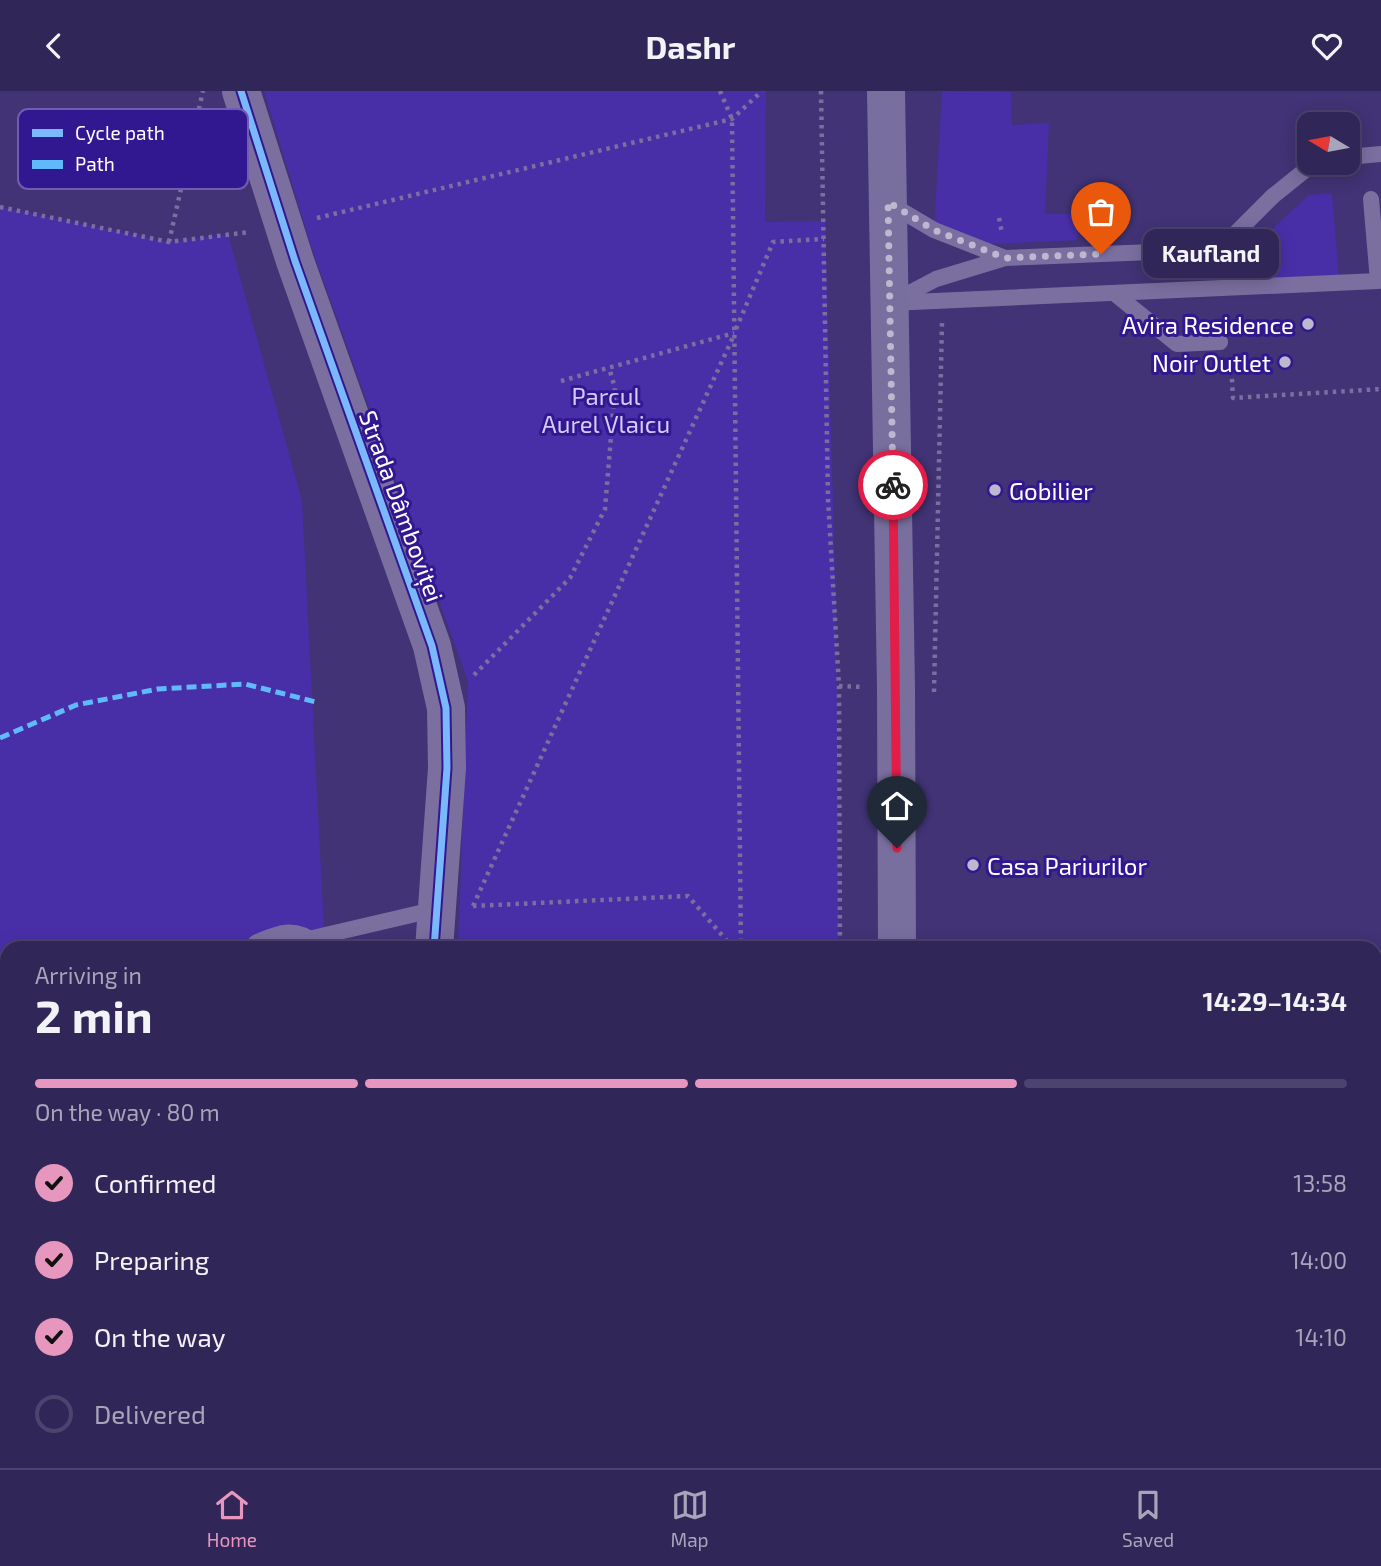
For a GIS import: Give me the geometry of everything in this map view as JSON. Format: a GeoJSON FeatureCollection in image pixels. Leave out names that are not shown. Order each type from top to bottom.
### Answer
{"type":"FeatureCollection","features":[{"type":"Feature","properties":{"kind":"main road"},"geometry":{"type":"LineString","coordinates":[[886,91],[896,688],[897,941]]}},
{"type":"Feature","properties":{"kind":"street","name":"Strada Dâmboviței"},"geometry":{"type":"LineString","coordinates":[[241,91],[245,109]]}},
{"type":"Feature","properties":{"kind":"street","name":"Strada Dâmboviței"},"geometry":{"type":"LineString","coordinates":[[248,124],[270,228],[432,646],[446,708],[455,907],[438,941]]}},
{"type":"Feature","properties":{"kind":"lane"},"geometry":{"type":"LineString","coordinates":[[1360,156],[1381,154]]}},
{"type":"Feature","properties":{"kind":"lane"},"geometry":{"type":"LineString","coordinates":[[891,303],[936,279],[1005,258],[1177,251],[1213,246],[1236,233],[1273,196],[1299,175]]}},
{"type":"Feature","properties":{"kind":"lane"},"geometry":{"type":"LineString","coordinates":[[891,303],[1378,281],[1371,199]]}},
{"type":"Feature","properties":{"kind":"lane"},"geometry":{"type":"LineString","coordinates":[[888,202],[934,230],[1005,258]]}},
{"type":"Feature","properties":{"kind":"lane"},"geometry":{"type":"LineString","coordinates":[[1114,293],[1177,344],[1220,342]]}},
{"type":"Feature","properties":{"kind":"lane"},"geometry":{"type":"LineString","coordinates":[[321,941],[455,907]]}},
{"type":"Feature","properties":{"kind":"path"},"geometry":{"type":"LineString","coordinates":[[200,109],[204,91]]}},
{"type":"Feature","properties":{"kind":"path"},"geometry":{"type":"LineString","coordinates":[[720,91],[732,120],[741,941]]}},
{"type":"Feature","properties":{"kind":"path"},"geometry":{"type":"LineString","coordinates":[[0,207],[169,242],[270,228],[732,120],[762,91]]}},
{"type":"Feature","properties":{"kind":"path"},"geometry":{"type":"LineString","coordinates":[[821,91],[828,499],[839,686],[840,941]]}},
{"type":"Feature","properties":{"kind":"path"},"geometry":{"type":"LineString","coordinates":[[169,242],[181,189]]}},
{"type":"Feature","properties":{"kind":"path"},"geometry":{"type":"LineString","coordinates":[[727,941],[688,896],[455,907],[734,333],[773,242],[824,239]]}},
{"type":"Feature","properties":{"kind":"path"},"geometry":{"type":"LineString","coordinates":[[933,703],[943,301]]}},
{"type":"Feature","properties":{"kind":"path"},"geometry":{"type":"LineString","coordinates":[[561,381],[734,333]]}},
{"type":"Feature","properties":{"kind":"path"},"geometry":{"type":"LineString","coordinates":[[1230,356],[1233,398],[1381,389]]}},
{"type":"Feature","properties":{"kind":"path"},"geometry":{"type":"LineString","coordinates":[[446,708],[468,681],[570,578],[606,509],[615,388],[609,367]]}},
{"type":"Feature","properties":{"kind":"green space","name":"Parcul Aurel Vlaicu"},"geometry":{"type":"Polygon","coordinates":[[[264,91],[766,91],[765,222],[825,221],[836,611],[839,941],[458,941],[468,681],[312,249],[264,91]]]}},
{"type":"Feature","properties":{"kind":"green space"},"geometry":{"type":"Polygon","coordinates":[[[942,91],[1011,92],[1012,125],[1049,123],[1045,214],[1079,214],[1077,240],[973,245],[934,230],[942,91]]]}},
{"type":"Feature","properties":{"kind":"green space"},"geometry":{"type":"Polygon","coordinates":[[[1332,193],[1339,278],[1213,283],[1309,195],[1332,193]]]}},
{"type":"Feature","properties":{"kind":"green space"},"geometry":{"type":"Polygon","coordinates":[[[0,207],[169,242],[228,234],[302,501],[325,941],[0,941],[0,207]]]}},
{"type":"Feature","properties":{"kind":"marked path"},"geometry":{"type":"LineString","coordinates":[[0,738],[76,705],[158,689],[245,684],[316,702]]}},
{"type":"Feature","properties":{"kind":"cycle path"},"geometry":{"type":"LineString","coordinates":[[241,91],[247,109]]}},
{"type":"Feature","properties":{"kind":"cycle path"},"geometry":{"type":"LineString","coordinates":[[248,113],[295,261],[432,646],[446,708],[447,768],[435,941]]}},
{"type":"Feature","properties":{"kind":"way so far"},"geometry":{"type":"LineString","coordinates":[[893,485],[888,202],[934,230],[1005,258],[1101,254]]}},
{"type":"Feature","properties":{"kind":"place","name":"Kaufland"},"geometry":{"type":"Point","coordinates":[1101,254]}},
{"type":"Feature","properties":{"kind":"place","name":"Avira Residence"},"geometry":{"type":"Point","coordinates":[1308,324]}},
{"type":"Feature","properties":{"kind":"place","name":"Noir Outlet"},"geometry":{"type":"Point","coordinates":[1285,362]}},
{"type":"Feature","properties":{"kind":"place","name":"Gobilier"},"geometry":{"type":"Point","coordinates":[995,490]}},
{"type":"Feature","properties":{"kind":"place","name":"Casa Pariurilor"},"geometry":{"type":"Point","coordinates":[973,865]}},
{"type":"Feature","properties":{"kind":"route"},"geometry":{"type":"LineString","coordinates":[[893,485],[897,848]]}}]}
